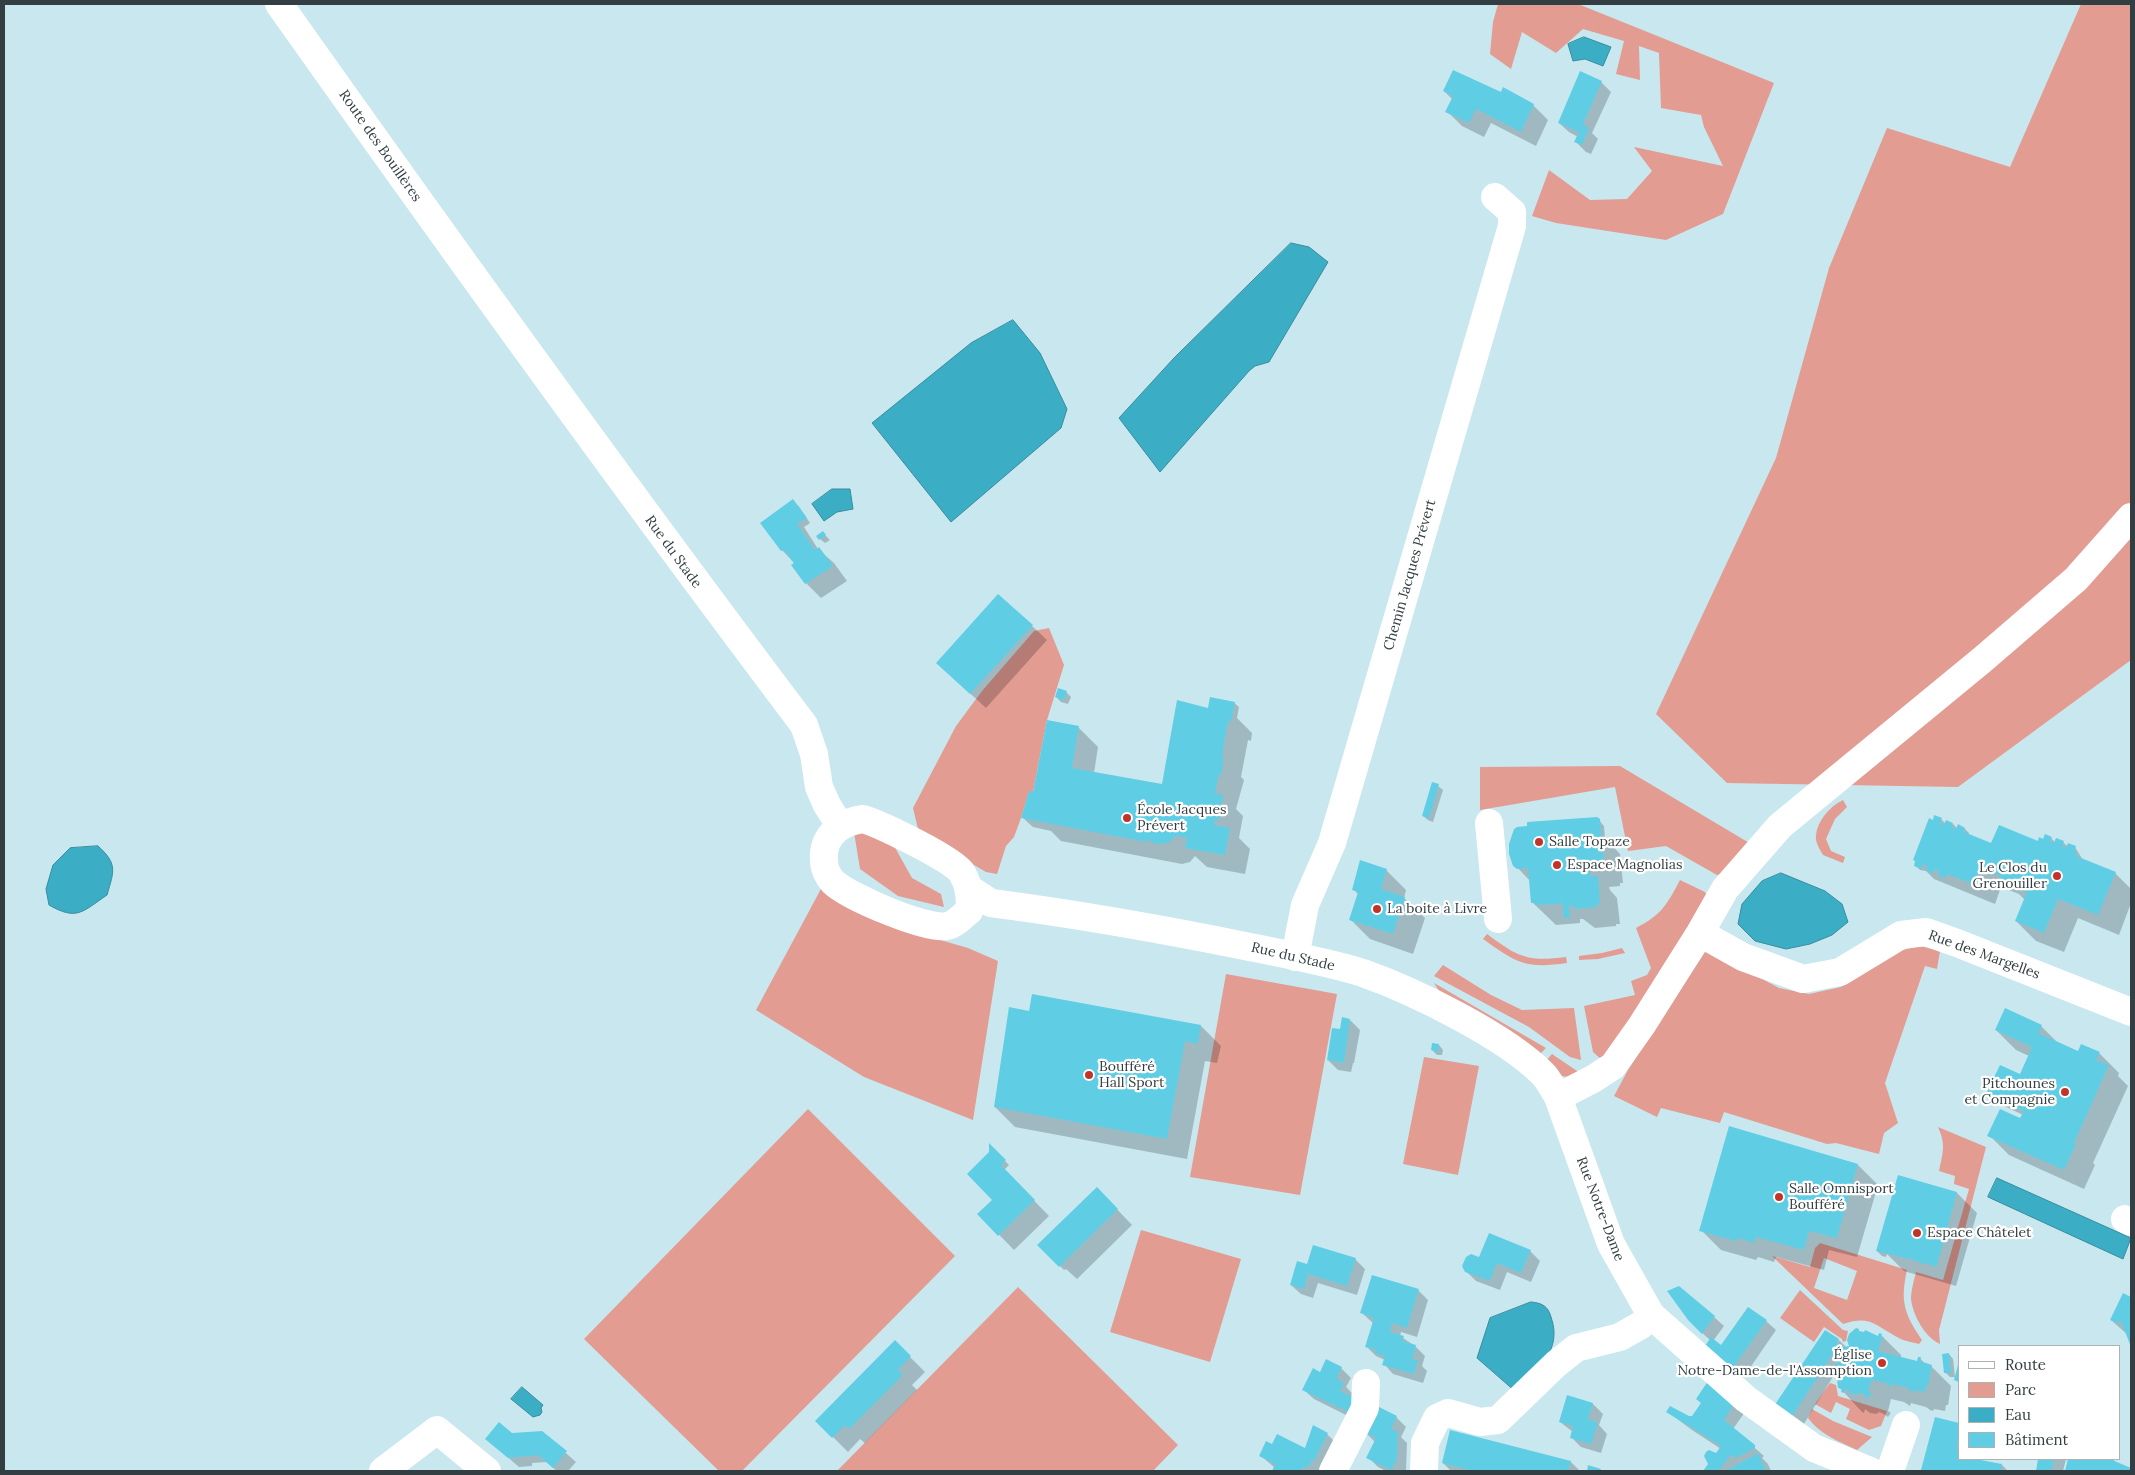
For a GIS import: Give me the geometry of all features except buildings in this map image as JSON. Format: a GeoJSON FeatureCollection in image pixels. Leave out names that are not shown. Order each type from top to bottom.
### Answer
{"type":"FeatureCollection","features":[{"type":"Feature","properties":{"kind":"street","name":"Route des Bouillères"},"geometry":{"type":"LineString","coordinates":[[279,4],[481,289]]}},
{"type":"Feature","properties":{"kind":"street","name":"Chemin Jacques Prévert"},"geometry":{"type":"LineString","coordinates":[[1295,957],[1305,905],[1332,843],[1512,226],[1512,212],[1496,197]]}},
{"type":"Feature","properties":{"kind":"street","name":"Rue du Stade"},"geometry":{"type":"LineString","coordinates":[[481,289],[683,565],[804,725],[811,740],[819,788],[840,826]]}},
{"type":"Feature","properties":{"kind":"street"},"geometry":{"type":"LineString","coordinates":[[1558,1097],[1593,1079],[1613,1066],[1642,1026],[1725,890],[1780,826],[1982,660],[2076,579],[2131,517]]}},
{"type":"Feature","properties":{"kind":"street"},"geometry":{"type":"LineString","coordinates":[[863,819],[880,824],[939,856],[962,872],[976,901],[948,926],[932,925],[879,907],[850,893],[832,881],[824,866],[823,853],[828,838],[840,826],[850,821],[863,819]]}},
{"type":"Feature","properties":{"kind":"street"},"geometry":{"type":"LineString","coordinates":[[1489,823],[1498,919]]}},
{"type":"Feature","properties":{"kind":"street","name":"Rue du Stade"},"geometry":{"type":"LineString","coordinates":[[976,901],[1164,929],[1362,973],[1418,997],[1510,1047],[1544,1076],[1558,1097]]}},
{"type":"Feature","properties":{"kind":"street","name":"Rue des Margelles"},"geometry":{"type":"LineString","coordinates":[[1700,933],[1744,957],[1803,979],[1840,972],[1901,935],[1926,932],[2131,1012]]}},
{"type":"Feature","properties":{"kind":"street","name":"Rue Notre-Dame"},"geometry":{"type":"LineString","coordinates":[[1558,1097],[1611,1244],[1651,1315],[1810,1460],[1870,1471]]}},
{"type":"Feature","properties":{"kind":"street"},"geometry":{"type":"LineString","coordinates":[[1424,1471],[1425,1443],[1437,1418],[1448,1412],[1480,1422],[1498,1420],[1556,1364],[1576,1348],[1620,1338],[1651,1315]]}},
{"type":"Feature","properties":{"kind":"street"},"geometry":{"type":"LineString","coordinates":[[1333,1471],[1365,1408],[1366,1383]]}},
{"type":"Feature","properties":{"kind":"street"},"geometry":{"type":"LineString","coordinates":[[1890,1471],[1906,1425]]}},
{"type":"Feature","properties":{"kind":"street"},"geometry":{"type":"LineString","coordinates":[[383,1471],[437,1430],[487,1471]]}},
{"type":"Feature","properties":{"kind":"green space"},"geometry":{"type":"Polygon","coordinates":[[[1498,4],[1578,4],[1774,83],[1723,214],[1666,240],[1556,223],[1532,216],[1549,170],[1590,200],[1627,199],[1652,171],[1634,147],[1723,166],[1704,127],[1701,115],[1661,108],[1659,53],[1639,46],[1640,80],[1616,74],[1624,41],[1583,29],[1556,53],[1522,32],[1511,69],[1490,54],[1493,22],[1498,4]]]}},
{"type":"Feature","properties":{"kind":"green space"},"geometry":{"type":"Polygon","coordinates":[[[2081,4],[2131,4],[2131,660],[1958,787],[1727,783],[1656,714],[1776,458],[1829,268],[1887,128],[2010,167],[2081,4]]]}},
{"type":"Feature","properties":{"kind":"green space"},"geometry":{"type":"Polygon","coordinates":[[[1049,628],[1064,665],[1047,720],[1033,792],[1029,792],[1014,837],[1006,846],[997,874],[986,872],[919,833],[913,808],[956,726],[982,691],[1034,631],[1049,628]]]}},
{"type":"Feature","properties":{"kind":"green space"},"geometry":{"type":"Polygon","coordinates":[[[1620,766],[1751,844],[1728,873],[1717,875],[1666,846],[1628,851],[1615,787],[1480,810],[1480,767],[1620,766]]]}},
{"type":"Feature","properties":{"kind":"green space"},"geometry":{"type":"Polygon","coordinates":[[[1843,800],[1847,807],[1835,819],[1826,839],[1831,851],[1845,857],[1843,863],[1823,855],[1816,840],[1816,834],[1824,816],[1843,800]]]}},
{"type":"Feature","properties":{"kind":"green space"},"geometry":{"type":"Polygon","coordinates":[[[873,829],[893,844],[912,878],[941,894],[944,907],[898,896],[860,869],[854,832],[873,829]]]}},
{"type":"Feature","properties":{"kind":"green space"},"geometry":{"type":"Polygon","coordinates":[[[1680,880],[1705,892],[1709,901],[1602,1060],[1593,1052],[1584,1006],[1635,995],[1631,981],[1647,975],[1651,968],[1636,928],[1657,914],[1671,896],[1680,880]]]}},
{"type":"Feature","properties":{"kind":"green space"},"geometry":{"type":"Polygon","coordinates":[[[822,887],[923,935],[968,948],[998,961],[973,1120],[864,1077],[756,1010],[822,887]]]}},
{"type":"Feature","properties":{"kind":"green space"},"geometry":{"type":"Polygon","coordinates":[[[1487,934],[1515,953],[1542,959],[1566,957],[1567,963],[1541,965],[1513,959],[1483,939],[1487,934]]]}},
{"type":"Feature","properties":{"kind":"green space"},"geometry":{"type":"Polygon","coordinates":[[[1920,946],[1940,951],[1937,969],[1925,966],[1885,1083],[1898,1123],[1884,1133],[1879,1154],[1836,1143],[1827,1144],[1724,1112],[1720,1123],[1661,1108],[1657,1117],[1614,1096],[1628,1070],[1707,949],[1779,988],[1809,994],[1841,987],[1898,951],[1920,946]]]}},
{"type":"Feature","properties":{"kind":"green space"},"geometry":{"type":"Polygon","coordinates":[[[1622,948],[1625,953],[1598,959],[1579,960],[1579,956],[1622,948]]]}},
{"type":"Feature","properties":{"kind":"green space"},"geometry":{"type":"Polygon","coordinates":[[[1443,965],[1491,995],[1522,1010],[1574,1008],[1581,1060],[1570,1057],[1529,1027],[1434,976],[1443,965]]]}},
{"type":"Feature","properties":{"kind":"green space"},"geometry":{"type":"Polygon","coordinates":[[[1226,974],[1337,994],[1300,1195],[1190,1177],[1226,974]]]}},
{"type":"Feature","properties":{"kind":"green space"},"geometry":{"type":"Polygon","coordinates":[[[1434,983],[1546,1048],[1537,1057],[1441,994],[1434,983]]]}},
{"type":"Feature","properties":{"kind":"green space"},"geometry":{"type":"Polygon","coordinates":[[[1552,1054],[1580,1073],[1570,1077],[1560,1075],[1551,1070],[1543,1064],[1552,1054]]]}},
{"type":"Feature","properties":{"kind":"green space"},"geometry":{"type":"Polygon","coordinates":[[[1424,1057],[1479,1066],[1458,1175],[1403,1164],[1424,1057]]]}},
{"type":"Feature","properties":{"kind":"green space"},"geometry":{"type":"Polygon","coordinates":[[[808,1109],[955,1256],[742,1471],[719,1471],[584,1339],[808,1109]]]}},
{"type":"Feature","properties":{"kind":"green space"},"geometry":{"type":"Polygon","coordinates":[[[1938,1127],[1986,1147],[1939,1330],[1940,1344],[1929,1336],[1917,1319],[1912,1306],[1912,1289],[1916,1272],[1943,1280],[1969,1189],[1954,1184],[1955,1176],[1939,1171],[1943,1149],[1938,1127]]]}},
{"type":"Feature","properties":{"kind":"green space"},"geometry":{"type":"Polygon","coordinates":[[[1141,1230],[1241,1259],[1210,1362],[1110,1332],[1141,1230]]]}},
{"type":"Feature","properties":{"kind":"green space"},"geometry":{"type":"Polygon","coordinates":[[[1820,1243],[1907,1270],[1904,1290],[1905,1307],[1907,1315],[1922,1340],[1919,1344],[1899,1338],[1866,1321],[1852,1321],[1843,1324],[1772,1256],[1810,1267],[1815,1248],[1820,1243]],[[1824,1258],[1814,1288],[1847,1300],[1857,1271],[1824,1258]]]}},
{"type":"Feature","properties":{"kind":"green space"},"geometry":{"type":"Polygon","coordinates":[[[1018,1287],[1178,1445],[1153,1471],[837,1471],[1018,1287]]]}},
{"type":"Feature","properties":{"kind":"green space"},"geometry":{"type":"Polygon","coordinates":[[[1800,1290],[1843,1330],[1848,1331],[1846,1341],[1843,1342],[1842,1339],[1824,1327],[1814,1342],[1780,1318],[1800,1290]]]}},
{"type":"Feature","properties":{"kind":"green space"},"geometry":{"type":"Polygon","coordinates":[[[1830,1383],[1836,1385],[1838,1396],[1887,1411],[1881,1426],[1869,1430],[1846,1419],[1850,1409],[1836,1402],[1831,1413],[1815,1404],[1830,1383]]]}},
{"type":"Feature","properties":{"kind":"green space"},"geometry":{"type":"Polygon","coordinates":[[[1812,1409],[1833,1421],[1872,1437],[1857,1450],[1843,1444],[1813,1424],[1808,1418],[1812,1409]]]}},
{"type":"Feature","properties":{"kind":"water"},"geometry":{"type":"Polygon","coordinates":[[[1584,37],[1611,47],[1603,66],[1585,59],[1573,61],[1568,44],[1584,37]]]}},
{"type":"Feature","properties":{"kind":"water"},"geometry":{"type":"Polygon","coordinates":[[[1291,243],[1309,247],[1328,262],[1269,362],[1255,366],[1249,371],[1160,472],[1119,418],[1174,358],[1291,243]]]}},
{"type":"Feature","properties":{"kind":"water"},"geometry":{"type":"Polygon","coordinates":[[[1013,320],[1040,353],[1067,409],[1061,428],[951,522],[872,423],[971,343],[1013,320]]]}},
{"type":"Feature","properties":{"kind":"water"},"geometry":{"type":"Polygon","coordinates":[[[832,489],[850,489],[853,509],[837,512],[824,521],[812,504],[832,489]]]}},
{"type":"Feature","properties":{"kind":"water"},"geometry":{"type":"Polygon","coordinates":[[[98,846],[109,858],[113,868],[107,895],[79,912],[66,913],[49,905],[46,889],[53,865],[70,848],[98,846]]]}},
{"type":"Feature","properties":{"kind":"water"},"geometry":{"type":"Polygon","coordinates":[[[1781,873],[1825,891],[1842,904],[1848,922],[1832,935],[1810,944],[1786,949],[1755,941],[1738,924],[1742,904],[1762,881],[1781,873]]]}},
{"type":"Feature","properties":{"kind":"water"},"geometry":{"type":"Polygon","coordinates":[[[1997,1178],[2131,1238],[2123,1259],[1988,1197],[1997,1178]]]}},
{"type":"Feature","properties":{"kind":"water"},"geometry":{"type":"Polygon","coordinates":[[[1531,1302],[1541,1304],[1548,1310],[1554,1329],[1554,1340],[1546,1359],[1516,1392],[1477,1358],[1490,1318],[1531,1302]]]}},
{"type":"Feature","properties":{"kind":"water"},"geometry":{"type":"Polygon","coordinates":[[[522,1387],[543,1405],[540,1415],[533,1417],[511,1399],[522,1387]]]}},
{"type":"Feature","properties":{"kind":"place","name":"École Jacques Prévert"},"geometry":{"type":"Point","coordinates":[1127,818]}},
{"type":"Feature","properties":{"kind":"place","name":"Salle Topaze"},"geometry":{"type":"Point","coordinates":[1539,842]}},
{"type":"Feature","properties":{"kind":"place","name":"Espace Magnolias"},"geometry":{"type":"Point","coordinates":[1557,865]}},
{"type":"Feature","properties":{"kind":"place","name":"Le Clos du Grenouiller"},"geometry":{"type":"Point","coordinates":[2057,876]}},
{"type":"Feature","properties":{"kind":"place","name":"La boite à Livre"},"geometry":{"type":"Point","coordinates":[1377,909]}},
{"type":"Feature","properties":{"kind":"place","name":"Boufféré Hall Sport"},"geometry":{"type":"Point","coordinates":[1089,1075]}},
{"type":"Feature","properties":{"kind":"place","name":"Pitchounes et Compagnie"},"geometry":{"type":"Point","coordinates":[2065,1092]}},
{"type":"Feature","properties":{"kind":"place","name":"Salle Omnisport Boufféré"},"geometry":{"type":"Point","coordinates":[1779,1197]}},
{"type":"Feature","properties":{"kind":"place","name":"Espace Châtelet"},"geometry":{"type":"Point","coordinates":[1917,1233]}},
{"type":"Feature","properties":{"kind":"place","name":"Église Notre-Dame-de-l'Assomption"},"geometry":{"type":"Point","coordinates":[1882,1363]}}]}
